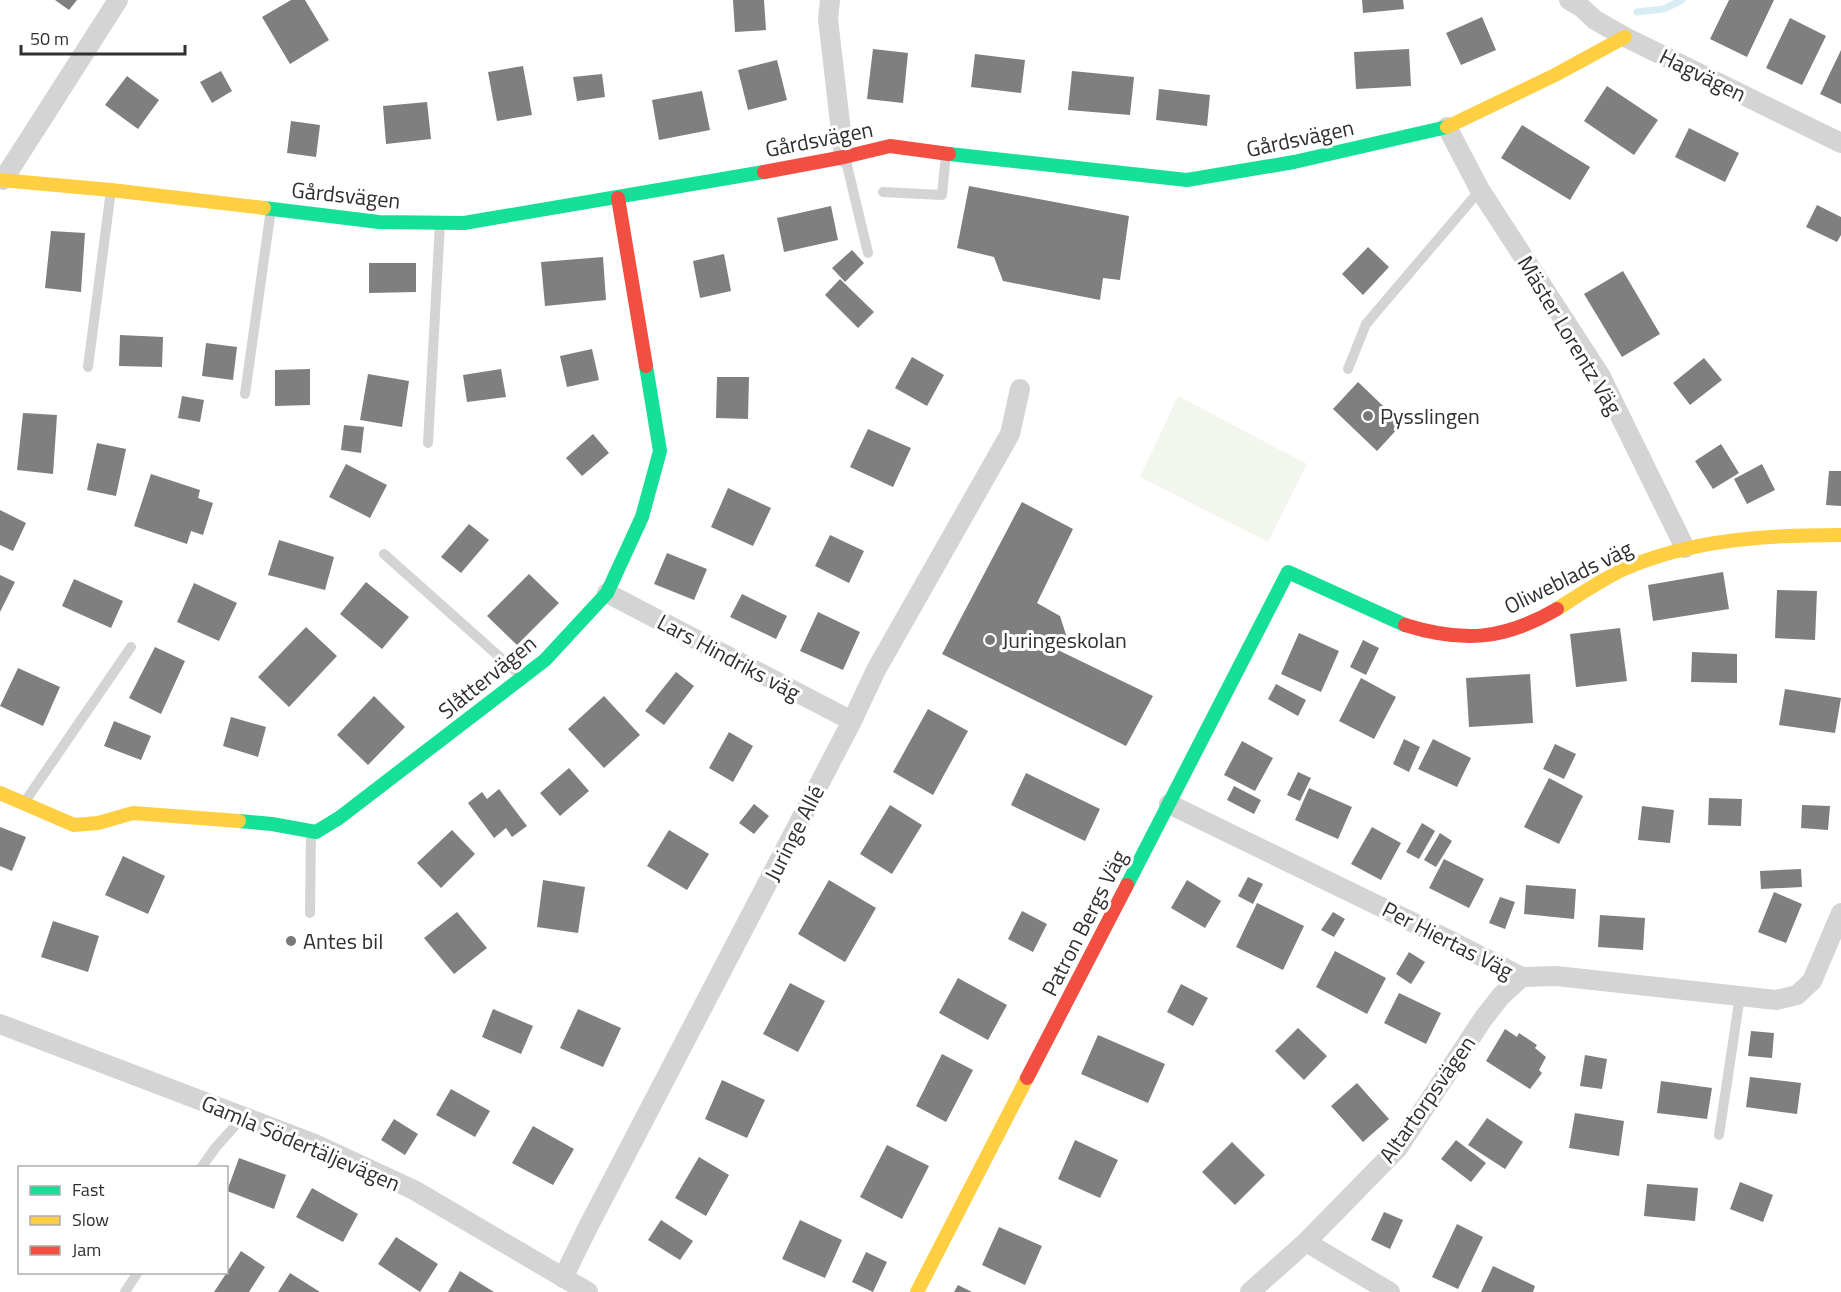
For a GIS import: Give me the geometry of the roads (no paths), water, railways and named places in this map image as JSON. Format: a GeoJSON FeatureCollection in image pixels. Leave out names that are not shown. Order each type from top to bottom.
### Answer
{"type":"FeatureCollection","features":[{"type":"Feature","properties":{"kind":"street"},"geometry":{"type":"LineString","coordinates":[[2,180],[118,0]]}},
{"type":"Feature","properties":{"kind":"street"},"geometry":{"type":"LineString","coordinates":[[830,0],[828,19],[844,157]]}},
{"type":"Feature","properties":{"kind":"street","name":"Hagvägen"},"geometry":{"type":"LineString","coordinates":[[1569,0],[1595,20],[1624,37],[1841,142]]}},
{"type":"Feature","properties":{"kind":"street","name":"Gårdsvägen"},"geometry":{"type":"LineString","coordinates":[[2,180],[111,190],[380,222],[440,223],[464,223],[618,198],[844,157],[890,146],[1187,180],[1294,162],[1447,127],[1555,75],[1624,37]]}},
{"type":"Feature","properties":{"kind":"street","name":"Mäster Lorentz Väg"},"geometry":{"type":"LineString","coordinates":[[1447,127],[1480,190],[1600,375],[1685,548]]}},
{"type":"Feature","properties":{"kind":"street","name":"Slåttervägen"},"geometry":{"type":"LineString","coordinates":[[311,831],[316,832],[339,818],[545,660],[607,593],[642,517],[660,451],[618,198]]}},
{"type":"Feature","properties":{"kind":"street","name":"Juringe Allé"},"geometry":{"type":"LineString","coordinates":[[563,1278],[852,721],[876,670],[1010,434],[1020,389]]}},
{"type":"Feature","properties":{"kind":"street","name":"Oliweblads väg"},"geometry":{"type":"LineString","coordinates":[[1288,572],[1316,583],[1379,615],[1404,624],[1440,633],[1476,637],[1528,625],[1625,569],[1685,548],[1784,535],[1841,535]]}},
{"type":"Feature","properties":{"kind":"street","name":"Patron Bergs Väg"},"geometry":{"type":"LineString","coordinates":[[917,1292],[1288,572]]}},
{"type":"Feature","properties":{"kind":"street","name":"Lars Hindriks väg"},"geometry":{"type":"LineString","coordinates":[[607,593],[852,721]]}},
{"type":"Feature","properties":{"kind":"street"},"geometry":{"type":"LineString","coordinates":[[0,793],[74,825],[98,823],[133,813],[272,824],[311,831]]}},
{"type":"Feature","properties":{"kind":"street","name":"Per Hiertas Väg"},"geometry":{"type":"LineString","coordinates":[[1169,804],[1522,977],[1556,976],[1776,1000],[1797,995],[1812,981],[1841,913]]}},
{"type":"Feature","properties":{"kind":"street","name":"Altartorpsvägen"},"geometry":{"type":"LineString","coordinates":[[1250,1292],[1306,1242],[1398,1148],[1483,1019],[1501,996],[1522,977]]}},
{"type":"Feature","properties":{"kind":"street","name":"Gamla Södertäljevägen"},"geometry":{"type":"LineString","coordinates":[[0,1024],[315,1144],[414,1190],[588,1292]]}},
{"type":"Feature","properties":{"kind":"street"},"geometry":{"type":"LineString","coordinates":[[1306,1242],[1390,1292]]}},
{"type":"Feature","properties":{"kind":"lane"},"geometry":{"type":"LineString","coordinates":[[883,192],[942,195],[946,153]]}},
{"type":"Feature","properties":{"kind":"lane"},"geometry":{"type":"LineString","coordinates":[[844,157],[868,253]]}},
{"type":"Feature","properties":{"kind":"lane"},"geometry":{"type":"LineString","coordinates":[[87,367],[111,190]]}},
{"type":"Feature","properties":{"kind":"lane"},"geometry":{"type":"LineString","coordinates":[[1348,369],[1366,324],[1480,190]]}},
{"type":"Feature","properties":{"kind":"lane"},"geometry":{"type":"LineString","coordinates":[[245,394],[271,209]]}},
{"type":"Feature","properties":{"kind":"lane"},"geometry":{"type":"LineString","coordinates":[[428,442],[440,223]]}},
{"type":"Feature","properties":{"kind":"lane"},"geometry":{"type":"LineString","coordinates":[[384,554],[522,678]]}},
{"type":"Feature","properties":{"kind":"lane"},"geometry":{"type":"LineString","coordinates":[[24,803],[131,648]]}},
{"type":"Feature","properties":{"kind":"lane"},"geometry":{"type":"LineString","coordinates":[[310,913],[311,831]]}},
{"type":"Feature","properties":{"kind":"lane"},"geometry":{"type":"LineString","coordinates":[[1719,1135],[1740,996]]}},
{"type":"Feature","properties":{"kind":"lane"},"geometry":{"type":"LineString","coordinates":[[202,1166],[243,1117]]}},
{"type":"Feature","properties":{"kind":"lane"},"geometry":{"type":"LineString","coordinates":[[125,1292],[137,1274]]}},
{"type":"Feature","properties":{"kind":"waterway"},"geometry":{"type":"LineString","coordinates":[[1637,12],[1664,9],[1682,0]]}},
{"type":"Feature","properties":{"kind":"place","name":"Pysslingen"},"geometry":{"type":"Point","coordinates":[1368,416]}},
{"type":"Feature","properties":{"kind":"place","name":"Juringeskolan"},"geometry":{"type":"Point","coordinates":[990,640]}},
{"type":"Feature","properties":{"kind":"place","name":"Antes bil"},"geometry":{"type":"Point","coordinates":[291,941]}}]}
